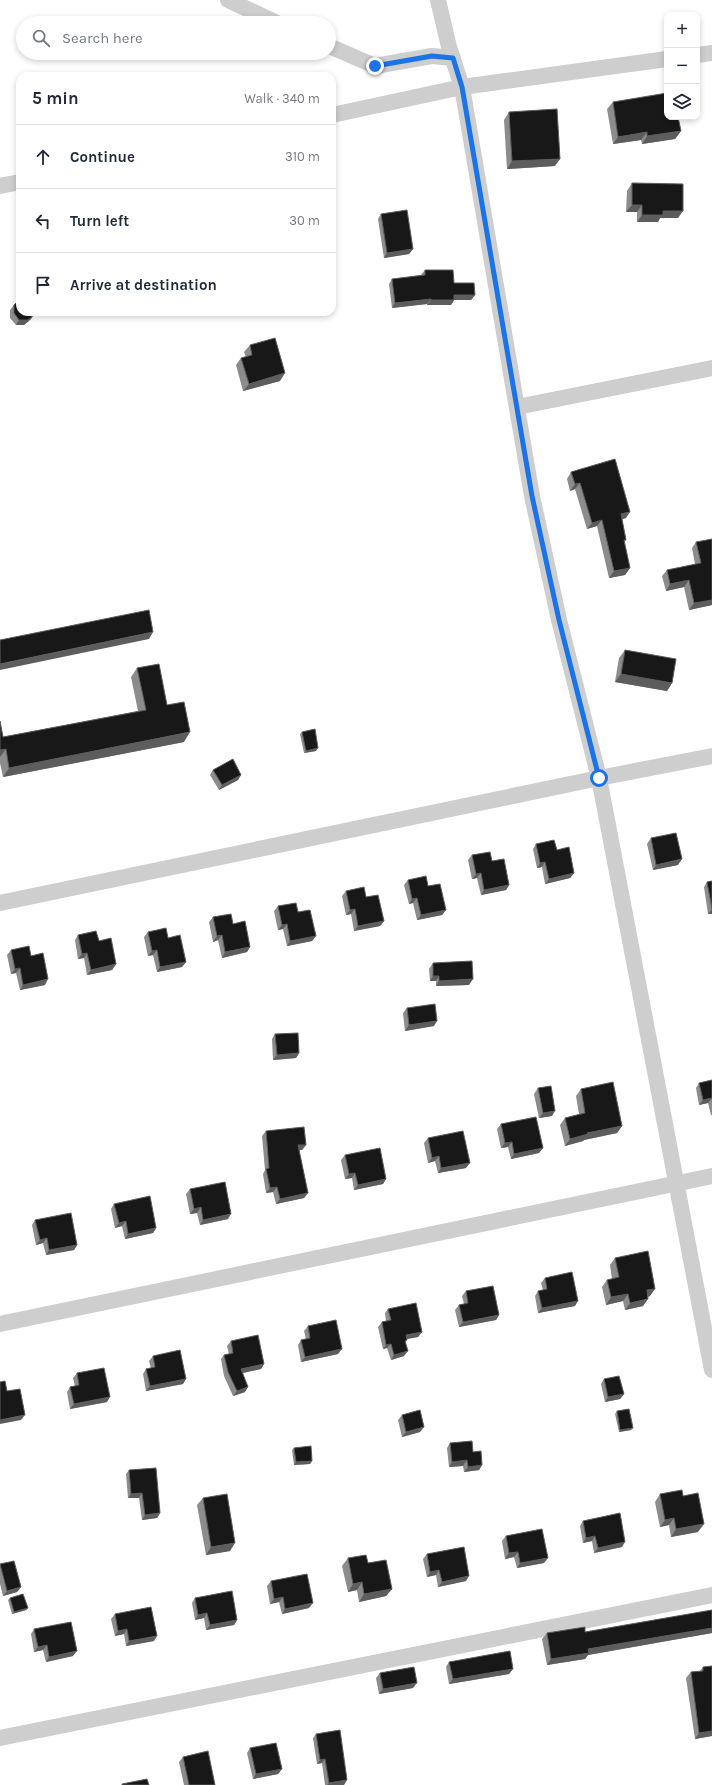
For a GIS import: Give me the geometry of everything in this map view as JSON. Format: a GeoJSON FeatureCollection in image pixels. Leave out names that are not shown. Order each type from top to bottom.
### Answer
{"type":"FeatureCollection","features":[{"type":"Feature","properties":{"kind":"street"},"geometry":{"type":"LineString","coordinates":[[228,0],[262,16]]}},
{"type":"Feature","properties":{"kind":"street"},"geometry":{"type":"LineString","coordinates":[[438,0],[462,87],[481,195],[496,295],[532,496],[547,568],[599,778],[712,1370]]}},
{"type":"Feature","properties":{"kind":"street"},"geometry":{"type":"LineString","coordinates":[[336,49],[375,66],[432,56],[453,58]]}},
{"type":"Feature","properties":{"kind":"street"},"geometry":{"type":"LineString","coordinates":[[700,54],[712,52]]}},
{"type":"Feature","properties":{"kind":"street"},"geometry":{"type":"LineString","coordinates":[[336,114],[462,87],[664,59]]}},
{"type":"Feature","properties":{"kind":"street"},"geometry":{"type":"LineString","coordinates":[[0,186],[16,183]]}},
{"type":"Feature","properties":{"kind":"street"},"geometry":{"type":"LineString","coordinates":[[517,408],[712,368]]}},
{"type":"Feature","properties":{"kind":"street"},"geometry":{"type":"LineString","coordinates":[[0,903],[599,778],[712,756]]}},
{"type":"Feature","properties":{"kind":"street"},"geometry":{"type":"LineString","coordinates":[[0,1324],[712,1176]]}},
{"type":"Feature","properties":{"kind":"street"},"geometry":{"type":"LineString","coordinates":[[0,1738],[712,1595]]}},
{"type":"Feature","properties":{"kind":"building"},"geometry":{"type":"Polygon","coordinates":[[[664,94],[664,120],[679,120],[681,131],[647,136],[647,132],[618,137],[613,102],[664,94]]]}},
{"type":"Feature","properties":{"kind":"building"},"geometry":{"type":"Polygon","coordinates":[[[557,109],[560,159],[512,161],[509,112],[557,109]]]}},
{"type":"Feature","properties":{"kind":"building"},"geometry":{"type":"Polygon","coordinates":[[[632,183],[683,184],[683,211],[663,211],[663,215],[642,215],[642,205],[632,205],[632,183]]]}},
{"type":"Feature","properties":{"kind":"building"},"geometry":{"type":"Polygon","coordinates":[[[407,210],[413,249],[387,253],[381,214],[407,210]]]}},
{"type":"Feature","properties":{"kind":"building"},"geometry":{"type":"Polygon","coordinates":[[[425,270],[453,270],[454,283],[474,283],[475,295],[454,295],[454,300],[431,299],[395,303],[392,279],[425,275],[425,270]]]}},
{"type":"Feature","properties":{"kind":"building"},"geometry":{"type":"Polygon","coordinates":[[[16,303],[16,316],[14,313],[14,305],[16,303]]]}},
{"type":"Feature","properties":{"kind":"building"},"geometry":{"type":"Polygon","coordinates":[[[16,316],[32,316],[28,320],[19,320],[16,316]]]}},
{"type":"Feature","properties":{"kind":"building"},"geometry":{"type":"Polygon","coordinates":[[[275,338],[285,373],[249,384],[241,358],[252,355],[250,345],[275,338]]]}},
{"type":"Feature","properties":{"kind":"building"},"geometry":{"type":"Polygon","coordinates":[[[615,459],[630,512],[621,514],[626,540],[624,540],[630,568],[614,571],[602,520],[592,523],[580,483],[575,484],[571,472],[615,459]]]}},
{"type":"Feature","properties":{"kind":"building"},"geometry":{"type":"Polygon","coordinates":[[[712,539],[712,600],[694,603],[689,580],[670,584],[667,570],[701,563],[696,542],[712,539]]]}},
{"type":"Feature","properties":{"kind":"building"},"geometry":{"type":"Polygon","coordinates":[[[149,610],[153,632],[0,664],[0,640],[149,610]]]}},
{"type":"Feature","properties":{"kind":"building"},"geometry":{"type":"Polygon","coordinates":[[[625,650],[676,659],[672,683],[621,674],[625,650]]]}},
{"type":"Feature","properties":{"kind":"building"},"geometry":{"type":"Polygon","coordinates":[[[159,664],[167,705],[184,702],[190,732],[9,768],[6,749],[0,750],[0,721],[3,737],[146,710],[137,668],[159,664]]]}},
{"type":"Feature","properties":{"kind":"building"},"geometry":{"type":"Polygon","coordinates":[[[315,729],[318,748],[306,751],[302,732],[315,729]]]}},
{"type":"Feature","properties":{"kind":"building"},"geometry":{"type":"Polygon","coordinates":[[[233,759],[241,775],[222,785],[213,770],[233,759]]]}},
{"type":"Feature","properties":{"kind":"building"},"geometry":{"type":"Polygon","coordinates":[[[676,833],[682,859],[656,865],[651,838],[676,833]]]}},
{"type":"Feature","properties":{"kind":"building"},"geometry":{"type":"Polygon","coordinates":[[[554,840],[557,850],[569,847],[574,873],[549,879],[545,862],[540,863],[536,844],[554,840]]]}},
{"type":"Feature","properties":{"kind":"building"},"geometry":{"type":"Polygon","coordinates":[[[490,852],[492,861],[504,859],[509,885],[484,890],[481,873],[476,874],[472,855],[490,852]]]}},
{"type":"Feature","properties":{"kind":"building"},"geometry":{"type":"Polygon","coordinates":[[[426,876],[428,886],[440,884],[446,910],[421,915],[417,898],[412,899],[408,880],[426,876]]]}},
{"type":"Feature","properties":{"kind":"building"},"geometry":{"type":"Polygon","coordinates":[[[712,881],[712,909],[707,882],[712,881]]]}},
{"type":"Feature","properties":{"kind":"building"},"geometry":{"type":"Polygon","coordinates":[[[364,887],[366,897],[378,895],[384,921],[358,926],[355,909],[350,910],[346,891],[364,887]]]}},
{"type":"Feature","properties":{"kind":"building"},"geometry":{"type":"Polygon","coordinates":[[[296,903],[298,912],[310,910],[316,936],[290,941],[287,924],[282,925],[278,906],[296,903]]]}},
{"type":"Feature","properties":{"kind":"building"},"geometry":{"type":"Polygon","coordinates":[[[231,914],[233,924],[245,921],[250,947],[225,952],[222,935],[217,936],[213,917],[231,914]]]}},
{"type":"Feature","properties":{"kind":"building"},"geometry":{"type":"Polygon","coordinates":[[[166,928],[168,938],[180,935],[186,962],[160,967],[157,950],[152,951],[148,932],[166,928]]]}},
{"type":"Feature","properties":{"kind":"building"},"geometry":{"type":"Polygon","coordinates":[[[96,931],[99,941],[111,938],[116,964],[91,970],[87,953],[82,954],[78,935],[96,931]]]}},
{"type":"Feature","properties":{"kind":"building"},"geometry":{"type":"Polygon","coordinates":[[[29,946],[31,956],[43,953],[48,979],[23,985],[20,968],[15,969],[11,950],[29,946]]]}},
{"type":"Feature","properties":{"kind":"building"},"geometry":{"type":"Polygon","coordinates":[[[472,961],[473,979],[439,981],[439,976],[433,976],[433,963],[472,961]]]}},
{"type":"Feature","properties":{"kind":"building"},"geometry":{"type":"Polygon","coordinates":[[[435,1004],[437,1021],[409,1025],[407,1008],[435,1004]]]}},
{"type":"Feature","properties":{"kind":"building"},"geometry":{"type":"Polygon","coordinates":[[[298,1033],[299,1053],[277,1055],[275,1034],[298,1033]]]}},
{"type":"Feature","properties":{"kind":"building"},"geometry":{"type":"Polygon","coordinates":[[[712,1080],[712,1098],[703,1100],[699,1083],[712,1080]]]}},
{"type":"Feature","properties":{"kind":"building"},"geometry":{"type":"Polygon","coordinates":[[[613,1082],[622,1126],[587,1133],[588,1134],[570,1139],[565,1118],[585,1113],[581,1089],[613,1082]]]}},
{"type":"Feature","properties":{"kind":"building"},"geometry":{"type":"Polygon","coordinates":[[[551,1086],[555,1111],[543,1113],[538,1088],[551,1086]]]}},
{"type":"Feature","properties":{"kind":"building"},"geometry":{"type":"Polygon","coordinates":[[[536,1117],[543,1148],[514,1154],[512,1142],[505,1143],[501,1124],[536,1117]]]}},
{"type":"Feature","properties":{"kind":"building"},"geometry":{"type":"Polygon","coordinates":[[[304,1127],[306,1145],[298,1145],[308,1193],[280,1199],[277,1187],[270,1188],[266,1169],[269,1168],[266,1131],[304,1127]]]}},
{"type":"Feature","properties":{"kind":"building"},"geometry":{"type":"Polygon","coordinates":[[[463,1131],[470,1163],[441,1168],[439,1156],[432,1158],[428,1138],[463,1131]]]}},
{"type":"Feature","properties":{"kind":"building"},"geometry":{"type":"Polygon","coordinates":[[[380,1148],[386,1179],[358,1185],[355,1173],[349,1174],[345,1155],[380,1148]]]}},
{"type":"Feature","properties":{"kind":"building"},"geometry":{"type":"Polygon","coordinates":[[[225,1182],[231,1214],[203,1220],[201,1207],[194,1209],[190,1189],[225,1182]]]}},
{"type":"Feature","properties":{"kind":"building"},"geometry":{"type":"Polygon","coordinates":[[[150,1196],[156,1228],[128,1234],[126,1221],[119,1223],[114,1204],[150,1196]]]}},
{"type":"Feature","properties":{"kind":"building"},"geometry":{"type":"Polygon","coordinates":[[[71,1213],[77,1245],[49,1250],[47,1238],[40,1240],[35,1220],[71,1213]]]}},
{"type":"Feature","properties":{"kind":"building"},"geometry":{"type":"Polygon","coordinates":[[[648,1251],[655,1289],[647,1290],[648,1299],[630,1303],[628,1294],[611,1297],[607,1280],[619,1277],[615,1258],[648,1251]]]}},
{"type":"Feature","properties":{"kind":"building"},"geometry":{"type":"Polygon","coordinates":[[[572,1272],[578,1301],[542,1308],[538,1291],[547,1289],[545,1278],[572,1272]]]}},
{"type":"Feature","properties":{"kind":"building"},"geometry":{"type":"Polygon","coordinates":[[[493,1286],[499,1315],[463,1322],[459,1305],[468,1303],[466,1291],[493,1286]]]}},
{"type":"Feature","properties":{"kind":"building"},"geometry":{"type":"Polygon","coordinates":[[[416,1303],[422,1332],[406,1335],[407,1340],[405,1341],[408,1351],[394,1355],[391,1344],[386,1345],[382,1322],[391,1320],[388,1309],[416,1303]]]}},
{"type":"Feature","properties":{"kind":"building"},"geometry":{"type":"Polygon","coordinates":[[[336,1320],[342,1349],[305,1357],[301,1340],[310,1338],[308,1326],[336,1320]]]}},
{"type":"Feature","properties":{"kind":"building"},"geometry":{"type":"Polygon","coordinates":[[[258,1335],[264,1364],[241,1369],[248,1387],[237,1391],[228,1372],[224,1355],[233,1353],[231,1341],[258,1335]]]}},
{"type":"Feature","properties":{"kind":"building"},"geometry":{"type":"Polygon","coordinates":[[[180,1350],[186,1379],[150,1386],[146,1369],[155,1367],[153,1356],[180,1350]]]}},
{"type":"Feature","properties":{"kind":"building"},"geometry":{"type":"Polygon","coordinates":[[[104,1368],[110,1397],[74,1404],[70,1387],[79,1385],[77,1373],[104,1368]]]}},
{"type":"Feature","properties":{"kind":"building"},"geometry":{"type":"Polygon","coordinates":[[[619,1376],[624,1394],[608,1397],[604,1379],[619,1376]]]}},
{"type":"Feature","properties":{"kind":"building"},"geometry":{"type":"Polygon","coordinates":[[[5,1381],[7,1391],[20,1389],[25,1415],[0,1420],[0,1382],[5,1381]]]}},
{"type":"Feature","properties":{"kind":"building"},"geometry":{"type":"Polygon","coordinates":[[[629,1409],[633,1428],[620,1430],[617,1411],[629,1409]]]}},
{"type":"Feature","properties":{"kind":"building"},"geometry":{"type":"Polygon","coordinates":[[[420,1410],[424,1427],[406,1432],[402,1415],[420,1410]]]}},
{"type":"Feature","properties":{"kind":"building"},"geometry":{"type":"Polygon","coordinates":[[[472,1441],[473,1452],[481,1451],[482,1465],[468,1467],[467,1460],[452,1462],[450,1443],[472,1441]]]}},
{"type":"Feature","properties":{"kind":"building"},"geometry":{"type":"Polygon","coordinates":[[[311,1446],[312,1461],[296,1462],[294,1448],[311,1446]]]}},
{"type":"Feature","properties":{"kind":"building"},"geometry":{"type":"Polygon","coordinates":[[[156,1468],[160,1513],[145,1515],[142,1493],[131,1494],[129,1470],[156,1468]]]}},
{"type":"Feature","properties":{"kind":"building"},"geometry":{"type":"Polygon","coordinates":[[[682,1490],[683,1496],[698,1493],[704,1524],[676,1529],[674,1518],[665,1520],[660,1494],[682,1490]]]}},
{"type":"Feature","properties":{"kind":"building"},"geometry":{"type":"Polygon","coordinates":[[[227,1494],[235,1543],[211,1547],[203,1498],[227,1494]]]}},
{"type":"Feature","properties":{"kind":"building"},"geometry":{"type":"Polygon","coordinates":[[[620,1513],[625,1542],[598,1548],[595,1536],[586,1538],[583,1521],[620,1513]]]}},
{"type":"Feature","properties":{"kind":"building"},"geometry":{"type":"Polygon","coordinates":[[[542,1529],[548,1558],[520,1563],[518,1552],[509,1553],[506,1536],[542,1529]]]}},
{"type":"Feature","properties":{"kind":"building"},"geometry":{"type":"Polygon","coordinates":[[[464,1547],[469,1576],[442,1582],[439,1570],[430,1572],[427,1554],[464,1547]]]}},
{"type":"Feature","properties":{"kind":"building"},"geometry":{"type":"Polygon","coordinates":[[[366,1555],[368,1563],[386,1560],[392,1589],[364,1594],[362,1582],[353,1584],[348,1558],[366,1555]]]}},
{"type":"Feature","properties":{"kind":"building"},"geometry":{"type":"Polygon","coordinates":[[[14,1561],[21,1587],[7,1591],[0,1564],[14,1561]]]}},
{"type":"Feature","properties":{"kind":"building"},"geometry":{"type":"Polygon","coordinates":[[[307,1574],[313,1603],[285,1609],[283,1597],[274,1599],[271,1581],[307,1574]]]}},
{"type":"Feature","properties":{"kind":"building"},"geometry":{"type":"Polygon","coordinates":[[[232,1591],[237,1620],[210,1625],[207,1613],[198,1615],[195,1598],[232,1591]]]}},
{"type":"Feature","properties":{"kind":"building"},"geometry":{"type":"Polygon","coordinates":[[[23,1594],[28,1608],[14,1612],[10,1598],[23,1594]]]}},
{"type":"Feature","properties":{"kind":"building"},"geometry":{"type":"Polygon","coordinates":[[[151,1607],[157,1636],[129,1641],[127,1629],[118,1631],[115,1614],[151,1607]]]}},
{"type":"Feature","properties":{"kind":"building"},"geometry":{"type":"Polygon","coordinates":[[[712,1610],[712,1628],[588,1649],[589,1653],[551,1659],[547,1633],[585,1627],[585,1632],[712,1610]]]}},
{"type":"Feature","properties":{"kind":"building"},"geometry":{"type":"Polygon","coordinates":[[[71,1622],[77,1651],[49,1657],[47,1645],[38,1647],[34,1629],[71,1622]]]}},
{"type":"Feature","properties":{"kind":"building"},"geometry":{"type":"Polygon","coordinates":[[[510,1651],[513,1669],[453,1679],[449,1662],[510,1651]]]}},
{"type":"Feature","properties":{"kind":"building"},"geometry":{"type":"Polygon","coordinates":[[[712,1666],[712,1731],[699,1733],[691,1672],[703,1671],[703,1667],[712,1666]]]}},
{"type":"Feature","properties":{"kind":"building"},"geometry":{"type":"Polygon","coordinates":[[[414,1667],[417,1683],[383,1689],[380,1673],[414,1667]]]}},
{"type":"Feature","properties":{"kind":"building"},"geometry":{"type":"Polygon","coordinates":[[[340,1730],[347,1780],[329,1783],[325,1759],[320,1760],[316,1734],[340,1730]]]}},
{"type":"Feature","properties":{"kind":"building"},"geometry":{"type":"Polygon","coordinates":[[[276,1743],[282,1769],[256,1774],[250,1748],[276,1743]]]}},
{"type":"Feature","properties":{"kind":"building"},"geometry":{"type":"Polygon","coordinates":[[[208,1751],[215,1785],[189,1785],[183,1757],[208,1751]]]}},
{"type":"Feature","properties":{"kind":"building"},"geometry":{"type":"Polygon","coordinates":[[[147,1779],[149,1785],[122,1785],[122,1784],[147,1779]]]}},
{"type":"Feature","properties":{"kind":"route"},"geometry":{"type":"LineString","coordinates":[[375,66],[432,56],[453,58],[462,87],[492,260],[496,295],[532,496],[559,620],[599,778]]}}]}
